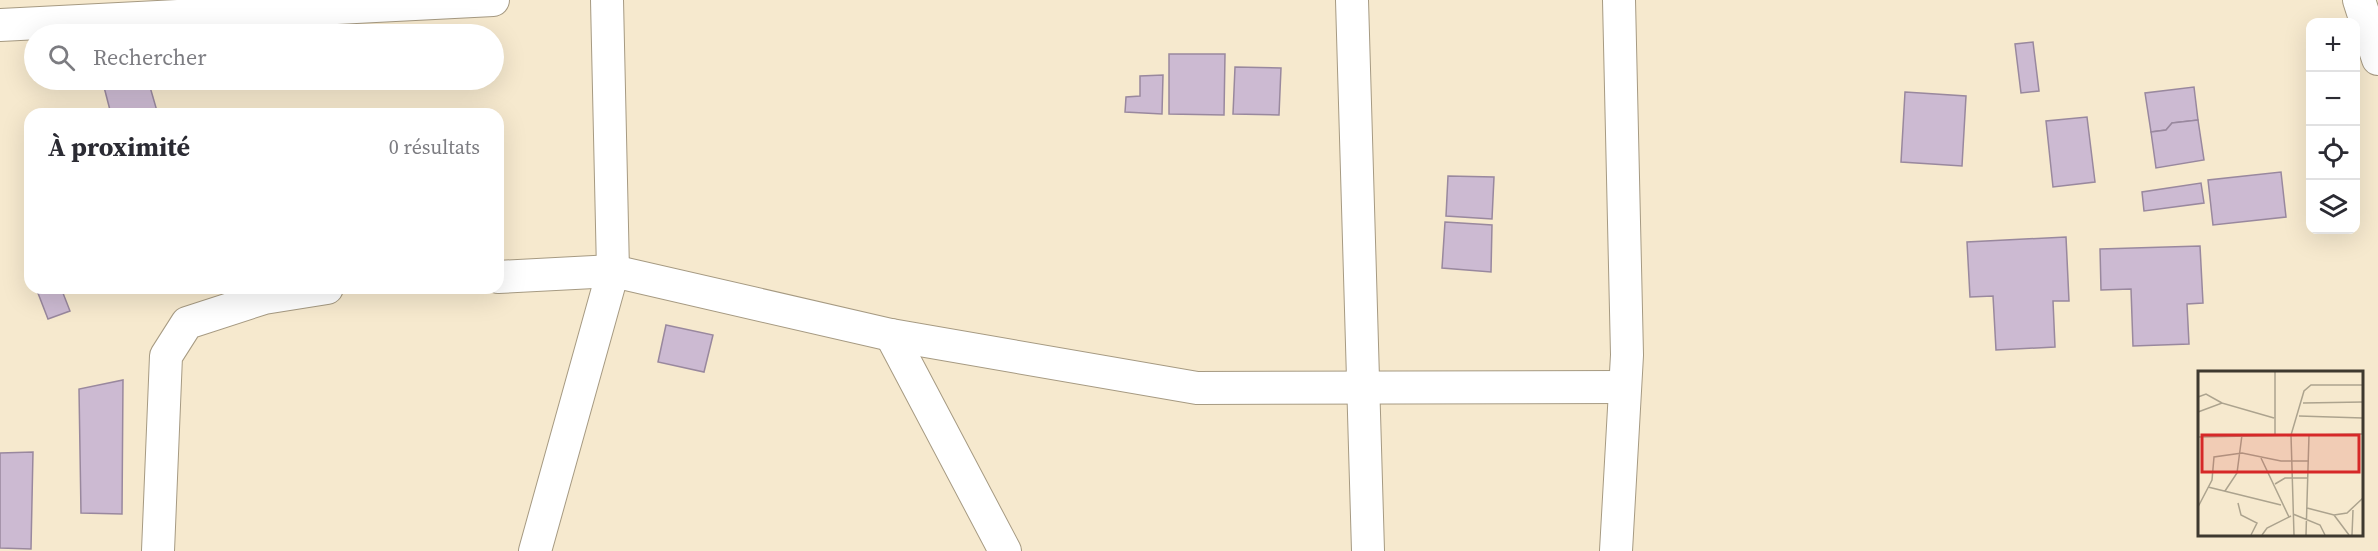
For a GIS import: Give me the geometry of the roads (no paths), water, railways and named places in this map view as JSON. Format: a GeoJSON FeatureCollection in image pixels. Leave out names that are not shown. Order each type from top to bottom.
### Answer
{"type":"FeatureCollection","features":[{"type":"Feature","properties":{"kind":"street"},"geometry":{"type":"LineString","coordinates":[[0,25],[493,0]]}},
{"type":"Feature","properties":{"kind":"street"},"geometry":{"type":"LineString","coordinates":[[536,551],[613,272],[607,0]]}},
{"type":"Feature","properties":{"kind":"street"},"geometry":{"type":"LineString","coordinates":[[1352,0],[1368,551]]}},
{"type":"Feature","properties":{"kind":"street"},"geometry":{"type":"LineString","coordinates":[[1616,551],[1627,355],[1619,0]]}},
{"type":"Feature","properties":{"kind":"street"},"geometry":{"type":"LineString","coordinates":[[2359,0],[2378,59]]}},
{"type":"Feature","properties":{"kind":"street"},"geometry":{"type":"LineString","coordinates":[[504,277],[613,272],[891,335],[1197,388],[1624,387]]}},
{"type":"Feature","properties":{"kind":"street"},"geometry":{"type":"LineString","coordinates":[[158,551],[166,356],[187,323],[264,298],[289,294]]}},
{"type":"Feature","properties":{"kind":"street"},"geometry":{"type":"LineString","coordinates":[[891,335],[1005,551]]}}]}
